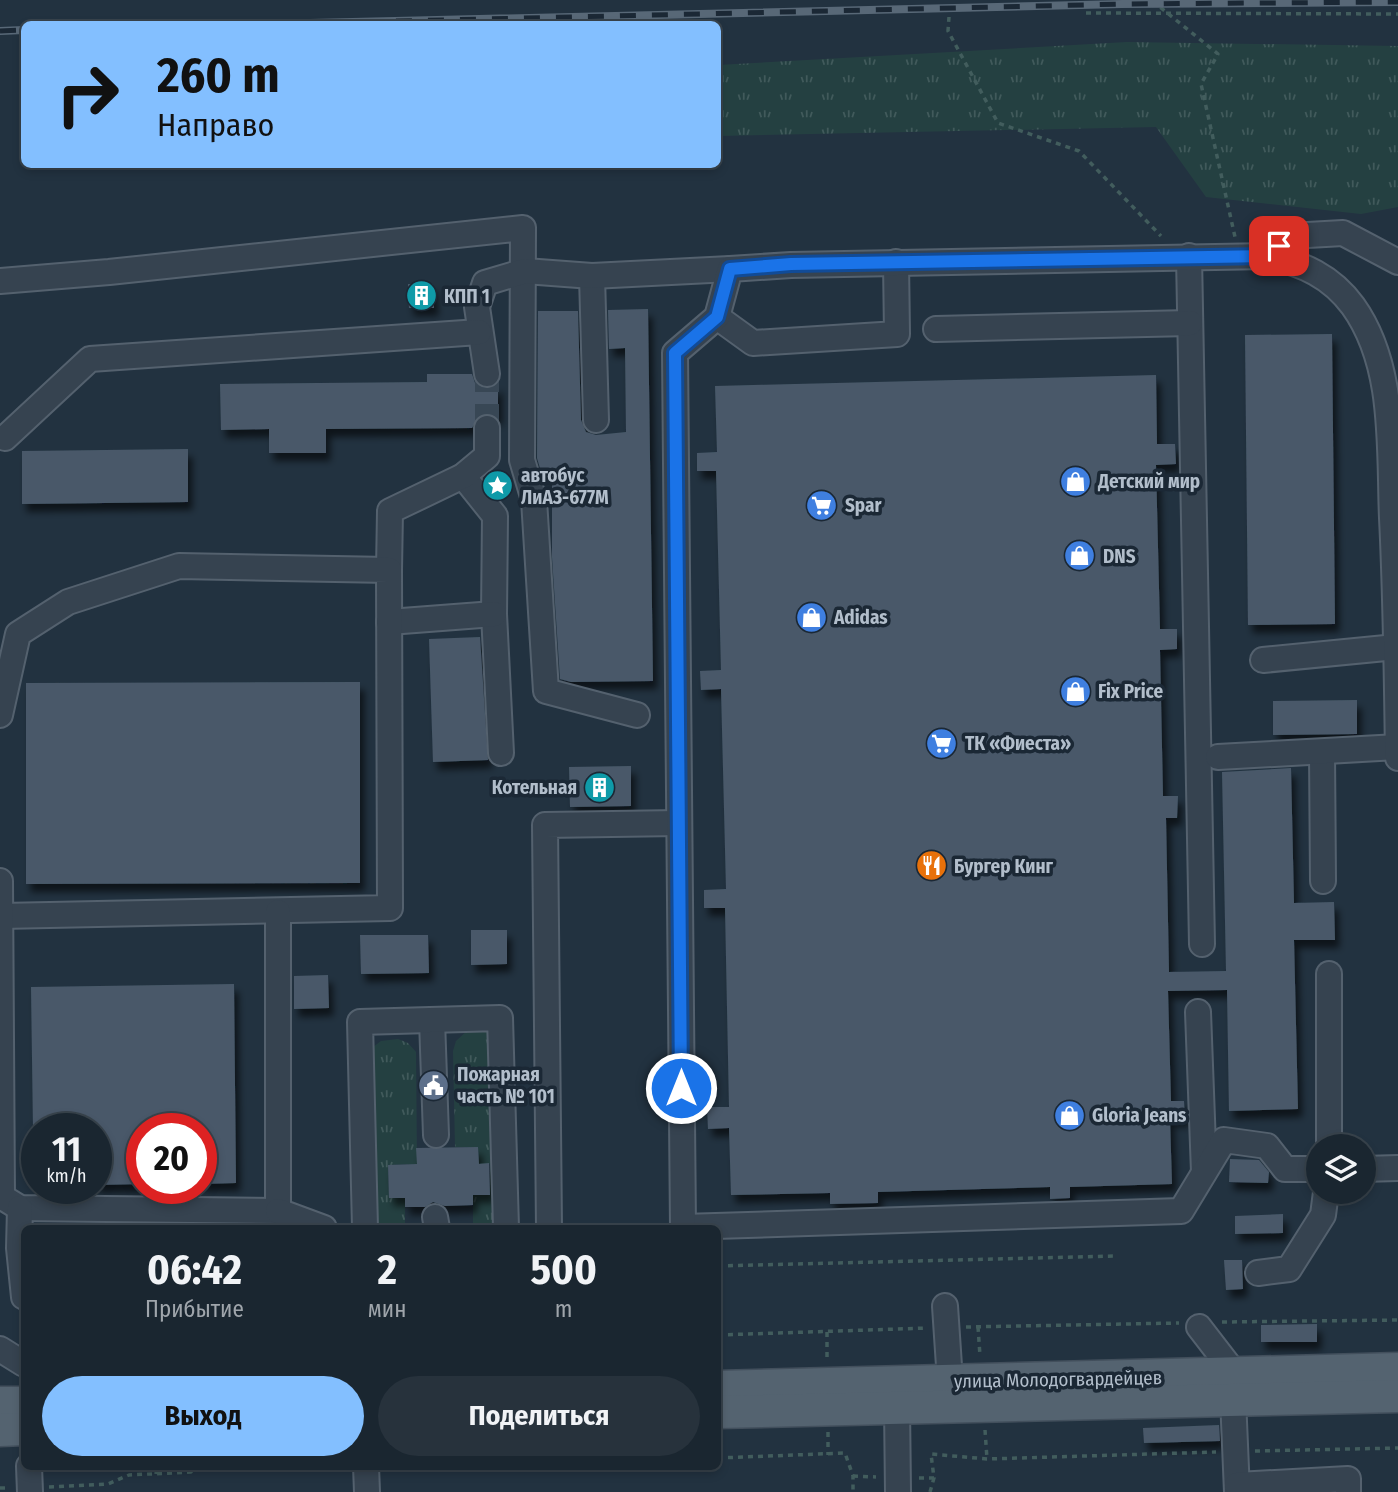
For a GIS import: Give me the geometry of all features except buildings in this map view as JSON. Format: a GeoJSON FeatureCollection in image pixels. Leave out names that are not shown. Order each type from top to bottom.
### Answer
{"type":"FeatureCollection","features":[{"type":"Feature","properties":{"kind":"main road","name":"улица Молодогвардейцев"},"geometry":{"type":"LineString","coordinates":[[721,1387],[896,1394],[1234,1386],[1398,1369]]}},
{"type":"Feature","properties":{"kind":"main road","name":"улица Молодогвардейцев"},"geometry":{"type":"LineString","coordinates":[[721,1412],[896,1394],[950,1381],[1234,1386],[1398,1396]]}},
{"type":"Feature","properties":{"kind":"main road"},"geometry":{"type":"LineString","coordinates":[[0,1403],[21,1403]]}},
{"type":"Feature","properties":{"kind":"main road"},"geometry":{"type":"LineString","coordinates":[[0,1430],[21,1429]]}},
{"type":"Feature","properties":{"kind":"street"},"geometry":{"type":"LineString","coordinates":[[0,281],[123,271],[523,228],[525,271],[522,460],[534,500],[546,691],[637,715]]}},
{"type":"Feature","properties":{"kind":"street"},"geometry":{"type":"LineString","coordinates":[[1268,256],[1290,236],[1343,233],[1398,262]]}},
{"type":"Feature","properties":{"kind":"street"},"geometry":{"type":"LineString","coordinates":[[1181,256],[1190,323],[1202,944]]}},
{"type":"Feature","properties":{"kind":"street"},"geometry":{"type":"LineString","coordinates":[[487,374],[477,307],[485,284],[525,271],[592,276],[896,262],[1181,256],[1268,256],[1301,264],[1327,279],[1353,306],[1371,338],[1387,396],[1394,444],[1398,758]]}},
{"type":"Feature","properties":{"kind":"street"},"geometry":{"type":"LineString","coordinates":[[717,317],[753,343],[897,334],[896,262]]}},
{"type":"Feature","properties":{"kind":"street"},"geometry":{"type":"LineString","coordinates":[[683,1225],[675,353],[717,317],[730,269]]}},
{"type":"Feature","properties":{"kind":"street"},"geometry":{"type":"LineString","coordinates":[[592,276],[596,420]]}},
{"type":"Feature","properties":{"kind":"street"},"geometry":{"type":"LineString","coordinates":[[936,329],[1190,323]]}},
{"type":"Feature","properties":{"kind":"street"},"geometry":{"type":"LineString","coordinates":[[5,438],[90,359],[479,332]]}},
{"type":"Feature","properties":{"kind":"street"},"geometry":{"type":"LineString","coordinates":[[1394,444],[1398,421]]}},
{"type":"Feature","properties":{"kind":"street"},"geometry":{"type":"LineString","coordinates":[[1,916],[390,908],[390,511],[463,477],[487,456],[487,428]]}},
{"type":"Feature","properties":{"kind":"street"},"geometry":{"type":"LineString","coordinates":[[463,477],[495,516],[494,614],[501,753]]}},
{"type":"Feature","properties":{"kind":"street"},"geometry":{"type":"LineString","coordinates":[[0,715],[18,634],[68,603],[179,566],[389,570]]}},
{"type":"Feature","properties":{"kind":"street"},"geometry":{"type":"LineString","coordinates":[[389,622],[494,614]]}},
{"type":"Feature","properties":{"kind":"street"},"geometry":{"type":"LineString","coordinates":[[1263,660],[1397,636]]}},
{"type":"Feature","properties":{"kind":"street"},"geometry":{"type":"LineString","coordinates":[[1217,757],[1398,747]]}},
{"type":"Feature","properties":{"kind":"street"},"geometry":{"type":"LineString","coordinates":[[1322,752],[1323,881]]}},
{"type":"Feature","properties":{"kind":"street"},"geometry":{"type":"LineString","coordinates":[[549,1225],[545,825],[679,823]]}},
{"type":"Feature","properties":{"kind":"street"},"geometry":{"type":"LineString","coordinates":[[0,881],[2,1197],[20,1208],[87,1219],[278,1211],[316,1225]]}},
{"type":"Feature","properties":{"kind":"street"},"geometry":{"type":"LineString","coordinates":[[278,912],[278,1211]]}},
{"type":"Feature","properties":{"kind":"street"},"geometry":{"type":"LineString","coordinates":[[1329,974],[1329,1134]]}},
{"type":"Feature","properties":{"kind":"street"},"geometry":{"type":"LineString","coordinates":[[1198,1012],[1205,1172]]}},
{"type":"Feature","properties":{"kind":"street"},"geometry":{"type":"LineString","coordinates":[[365,1225],[360,1022],[500,1018],[506,1225]]}},
{"type":"Feature","properties":{"kind":"street"},"geometry":{"type":"LineString","coordinates":[[432,1020],[436,1135]]}},
{"type":"Feature","properties":{"kind":"street"},"geometry":{"type":"LineString","coordinates":[[721,1227],[1181,1212],[1224,1140],[1268,1146],[1285,1169],[1306,1169]]}},
{"type":"Feature","properties":{"kind":"street"},"geometry":{"type":"LineString","coordinates":[[1376,1169],[1398,1168]]}},
{"type":"Feature","properties":{"kind":"street"},"geometry":{"type":"LineString","coordinates":[[1258,1273],[1289,1269],[1323,1215],[1324,1204]]}},
{"type":"Feature","properties":{"kind":"street"},"geometry":{"type":"LineString","coordinates":[[20,1208],[21,1268]]}},
{"type":"Feature","properties":{"kind":"street"},"geometry":{"type":"LineString","coordinates":[[945,1317],[950,1381]]}},
{"type":"Feature","properties":{"kind":"street"},"geometry":{"type":"LineString","coordinates":[[1198,1324],[1234,1386],[1237,1488],[1348,1479],[1348,1492]]}},
{"type":"Feature","properties":{"kind":"street"},"geometry":{"type":"LineString","coordinates":[[0,1349],[21,1362]]}},
{"type":"Feature","properties":{"kind":"street"},"geometry":{"type":"LineString","coordinates":[[896,1394],[898,1492]]}},
{"type":"Feature","properties":{"kind":"path"},"geometry":{"type":"LineString","coordinates":[[1155,0],[1218,54],[1201,83],[1239,256]]}},
{"type":"Feature","properties":{"kind":"path"},"geometry":{"type":"LineString","coordinates":[[1086,13],[1398,14]]}},
{"type":"Feature","properties":{"kind":"path"},"geometry":{"type":"LineString","coordinates":[[949,16],[948,31],[998,123],[1079,151],[1181,256]]}},
{"type":"Feature","properties":{"kind":"path"},"geometry":{"type":"LineString","coordinates":[[721,1266],[1117,1256]]}},
{"type":"Feature","properties":{"kind":"path"},"geometry":{"type":"LineString","coordinates":[[721,1335],[945,1317],[1198,1324],[1398,1320]]}},
{"type":"Feature","properties":{"kind":"path"},"geometry":{"type":"LineString","coordinates":[[930,1492],[934,1478],[931,1454],[987,1459],[1398,1448]]}},
{"type":"Feature","properties":{"kind":"path"},"geometry":{"type":"LineString","coordinates":[[721,1458],[845,1453],[853,1476],[853,1492]]}},
{"type":"Feature","properties":{"kind":"path"},"geometry":{"type":"LineString","coordinates":[[156,1470],[156,1474]]}},
{"type":"Feature","properties":{"kind":"path"},"geometry":{"type":"LineString","coordinates":[[0,1488],[30,1482],[84,1487],[108,1484],[129,1475],[193,1470]]}},
{"type":"Feature","properties":{"kind":"path"},"geometry":{"type":"LineString","coordinates":[[262,1470],[366,1475],[389,1470]]}},
{"type":"Feature","properties":{"kind":"green space"},"geometry":{"type":"Polygon","coordinates":[[[1127,42],[1398,46],[1398,207],[1361,214],[1206,197],[1156,127],[721,136],[721,65],[1127,42]]]}},
{"type":"Feature","properties":{"kind":"green space"},"geometry":{"type":"Polygon","coordinates":[[[469,1029],[489,1032],[494,1225],[473,1225],[473,1195],[490,1195],[490,1164],[479,1164],[478,1147],[455,1147],[453,1051],[456,1041],[469,1029]]]}},
{"type":"Feature","properties":{"kind":"green space"},"geometry":{"type":"Polygon","coordinates":[[[398,1039],[408,1043],[416,1052],[417,1164],[388,1165],[389,1198],[405,1198],[405,1225],[373,1225],[368,1051],[381,1041],[398,1039]]]}},
{"type":"Feature","properties":{"kind":"tunnel"},"geometry":{"type":"LineString","coordinates":[[487,374],[487,428]]}},
{"type":"Feature","properties":{"kind":"railway"},"geometry":{"type":"LineString","coordinates":[[396,21],[1122,4],[1398,2]]}},
{"type":"Feature","properties":{"kind":"railway"},"geometry":{"type":"LineString","coordinates":[[0,31],[21,30]]}},
{"type":"Feature","properties":{"kind":"place","name":"КПП 1"},"geometry":{"type":"Point","coordinates":[421,296]}},
{"type":"Feature","properties":{"kind":"place","name":"Детский мир"},"geometry":{"type":"Point","coordinates":[1075,481]}},
{"type":"Feature","properties":{"kind":"place","name":"автобус ЛиАЗ-677М"},"geometry":{"type":"Point","coordinates":[498,486]}},
{"type":"Feature","properties":{"kind":"place","name":"Spar"},"geometry":{"type":"Point","coordinates":[822,505]}},
{"type":"Feature","properties":{"kind":"place","name":"DNS"},"geometry":{"type":"Point","coordinates":[1080,556]}},
{"type":"Feature","properties":{"kind":"place","name":"Adidas"},"geometry":{"type":"Point","coordinates":[811,617]}},
{"type":"Feature","properties":{"kind":"place","name":"Fix Price"},"geometry":{"type":"Point","coordinates":[1075,691]}},
{"type":"Feature","properties":{"kind":"place","name":"ТК «Фиеста»"},"geometry":{"type":"Point","coordinates":[942,743]}},
{"type":"Feature","properties":{"kind":"place","name":"Котельная"},"geometry":{"type":"Point","coordinates":[600,787]}},
{"type":"Feature","properties":{"kind":"place","name":"Бургер Кинг"},"geometry":{"type":"Point","coordinates":[931,866]}},
{"type":"Feature","properties":{"kind":"place","name":"Пожарная часть № 101"},"geometry":{"type":"Point","coordinates":[434,1085]}},
{"type":"Feature","properties":{"kind":"place","name":"Gloria Jeans"},"geometry":{"type":"Point","coordinates":[1069,1115]}},
{"type":"Feature","properties":{"kind":"route"},"geometry":{"type":"LineString","coordinates":[[681,1088],[675,353],[717,317],[730,269],[791,264],[1200,255],[1268,256],[1279,246]]}}]}
